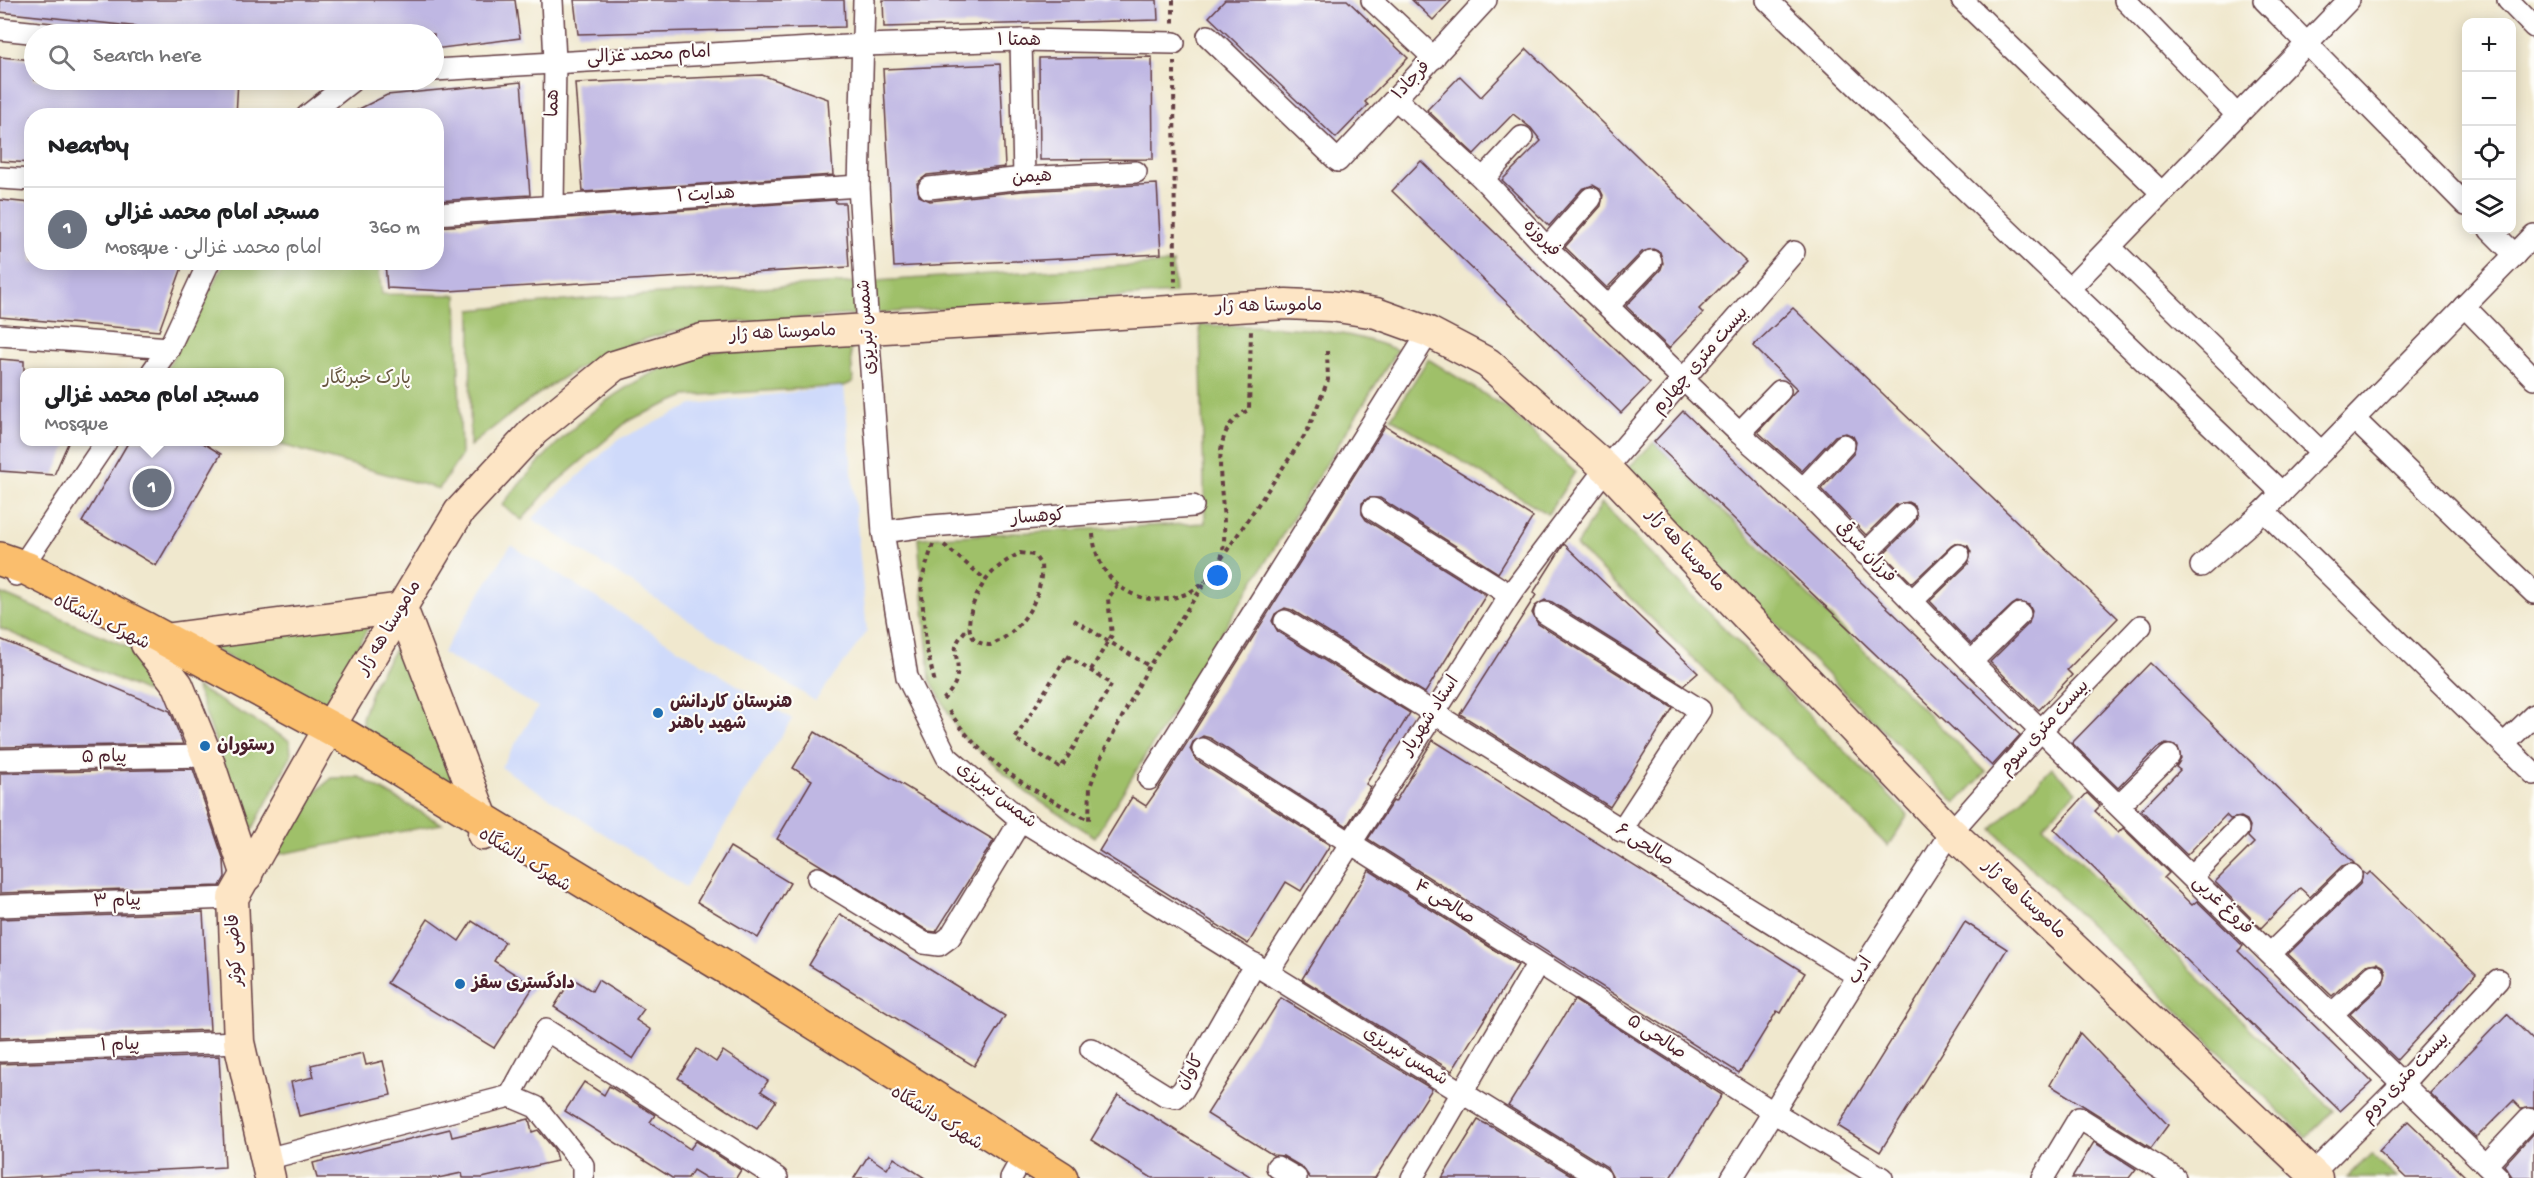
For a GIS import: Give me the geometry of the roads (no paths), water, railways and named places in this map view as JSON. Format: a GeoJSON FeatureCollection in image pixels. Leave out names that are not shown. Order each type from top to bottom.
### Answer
{"type":"FeatureCollection","features":[{"type":"Feature","properties":{"kind":"main road","name":"ماموستا هه ژار"},"geometry":{"type":"LineString","coordinates":[[325,735],[459,512],[534,431],[614,366],[702,339],[1286,304],[1331,306],[1376,313],[1430,332],[1488,363],[1606,468],[1951,832],[2312,1176]]}},
{"type":"Feature","properties":{"kind":"main road","name":"شهرک دانشگاه"},"geometry":{"type":"LineString","coordinates":[[8,571],[155,642],[325,735],[484,828],[1019,1175]]}},
{"type":"Feature","properties":{"kind":"main road"},"geometry":{"type":"LineString","coordinates":[[155,642],[402,608],[484,828],[768,993],[1061,1178]]}},
{"type":"Feature","properties":{"kind":"main road","name":"قاضی کوثر"},"geometry":{"type":"LineString","coordinates":[[155,642],[178,685],[207,756],[240,887],[239,1042],[268,1169]]}},
{"type":"Feature","properties":{"kind":"main road"},"geometry":{"type":"LineString","coordinates":[[240,887],[325,735]]}},
{"type":"Feature","properties":{"kind":"street","name":"هما"},"geometry":{"type":"LineString","coordinates":[[552,0],[555,62],[553,206]]}},
{"type":"Feature","properties":{"kind":"street","name":"شمس تبریزی"},"geometry":{"type":"LineString","coordinates":[[864,0],[859,186],[883,532],[907,677],[947,757],[1021,820],[1600,1178]]}},
{"type":"Feature","properties":{"kind":"street"},"geometry":{"type":"LineString","coordinates":[[1372,0],[1434,58]]}},
{"type":"Feature","properties":{"kind":"street","name":"فرجاد۱"},"geometry":{"type":"LineString","coordinates":[[1208,36],[1338,161],[1486,0]]}},
{"type":"Feature","properties":{"kind":"street"},"geometry":{"type":"LineString","coordinates":[[1767,0],[2282,493]]}},
{"type":"Feature","properties":{"kind":"street"},"geometry":{"type":"LineString","coordinates":[[1962,0],[2162,193]]}},
{"type":"Feature","properties":{"kind":"street"},"geometry":{"type":"LineString","coordinates":[[2125,0],[2237,115]]}},
{"type":"Feature","properties":{"kind":"street"},"geometry":{"type":"LineString","coordinates":[[2264,0],[2462,201]]}},
{"type":"Feature","properties":{"kind":"street"},"geometry":{"type":"LineString","coordinates":[[2069,289],[2349,0]]}},
{"type":"Feature","properties":{"kind":"street"},"geometry":{"type":"LineString","coordinates":[[2508,0],[2534,27]]}},
{"type":"Feature","properties":{"kind":"street"},"geometry":{"type":"LineString","coordinates":[[0,29],[24,31]]}},
{"type":"Feature","properties":{"kind":"street","name":"همتا ۱"},"geometry":{"type":"LineString","coordinates":[[864,45],[1021,40],[1174,43]]}},
{"type":"Feature","properties":{"kind":"street"},"geometry":{"type":"LineString","coordinates":[[1021,40],[1024,178]]}},
{"type":"Feature","properties":{"kind":"street","name":"امام محمد غزالی"},"geometry":{"type":"LineString","coordinates":[[444,69],[864,45]]}},
{"type":"Feature","properties":{"kind":"street"},"geometry":{"type":"LineString","coordinates":[[317,108],[340,90]]}},
{"type":"Feature","properties":{"kind":"street","name":"فیروزه"},"geometry":{"type":"LineString","coordinates":[[1396,99],[1483,179],[1547,248],[1686,379]]}},
{"type":"Feature","properties":{"kind":"street"},"geometry":{"type":"LineString","coordinates":[[1483,179],[1522,136]]}},
{"type":"Feature","properties":{"kind":"street","name":"هیمن"},"geometry":{"type":"LineString","coordinates":[[929,188],[1024,178],[1136,172]]}},
{"type":"Feature","properties":{"kind":"street"},"geometry":{"type":"LineString","coordinates":[[0,178],[24,180]]}},
{"type":"Feature","properties":{"kind":"street","name":"هدایت ۱"},"geometry":{"type":"LineString","coordinates":[[444,213],[859,186]]}},
{"type":"Feature","properties":{"kind":"street"},"geometry":{"type":"LineString","coordinates":[[1547,248],[1592,198]]}},
{"type":"Feature","properties":{"kind":"street"},"geometry":{"type":"LineString","coordinates":[[2201,566],[2264,511],[2464,306],[2528,244],[2501,234]]}},
{"type":"Feature","properties":{"kind":"street"},"geometry":{"type":"LineString","coordinates":[[2110,247],[2321,452]]}},
{"type":"Feature","properties":{"kind":"street","name":"بیست متری چهارم"},"geometry":{"type":"LineString","coordinates":[[1606,468],[1686,379],[1794,252]]}},
{"type":"Feature","properties":{"kind":"street"},"geometry":{"type":"LineString","coordinates":[[1608,306],[1651,261]]}},
{"type":"Feature","properties":{"kind":"street"},"geometry":{"type":"LineString","coordinates":[[155,368],[169,348],[205,270]]}},
{"type":"Feature","properties":{"kind":"street"},"geometry":{"type":"LineString","coordinates":[[2464,306],[2534,378]]}},
{"type":"Feature","properties":{"kind":"street"},"geometry":{"type":"LineString","coordinates":[[1149,778],[1430,332]]}},
{"type":"Feature","properties":{"kind":"street"},"geometry":{"type":"LineString","coordinates":[[0,335],[169,348]]}},
{"type":"Feature","properties":{"kind":"street","name":"فرزان شرقی"},"geometry":{"type":"LineString","coordinates":[[1686,379],[1739,433],[1803,489],[1971,662],[2041,730]]}},
{"type":"Feature","properties":{"kind":"street"},"geometry":{"type":"LineString","coordinates":[[1739,433],[1780,391]]}},
{"type":"Feature","properties":{"kind":"street"},"geometry":{"type":"LineString","coordinates":[[2354,419],[2534,593]]}},
{"type":"Feature","properties":{"kind":"street"},"geometry":{"type":"LineString","coordinates":[[8,571],[102,446]]}},
{"type":"Feature","properties":{"kind":"street"},"geometry":{"type":"LineString","coordinates":[[1803,489],[1844,446]]}},
{"type":"Feature","properties":{"kind":"street","name":"استاد شهریار"},"geometry":{"type":"LineString","coordinates":[[1261,968],[1350,843],[1510,595],[1606,468]]}},
{"type":"Feature","properties":{"kind":"street","name":"کوهسار"},"geometry":{"type":"LineString","coordinates":[[883,532],[918,527],[1193,506]]}},
{"type":"Feature","properties":{"kind":"street"},"geometry":{"type":"LineString","coordinates":[[1372,509],[1510,595]]}},
{"type":"Feature","properties":{"kind":"street"},"geometry":{"type":"LineString","coordinates":[[2264,511],[2534,774]]}},
{"type":"Feature","properties":{"kind":"street"},"geometry":{"type":"LineString","coordinates":[[1865,554],[1905,514]]}},
{"type":"Feature","properties":{"kind":"street"},"geometry":{"type":"LineString","coordinates":[[1912,602],[1959,555]]}},
{"type":"Feature","properties":{"kind":"street"},"geometry":{"type":"LineString","coordinates":[[1545,613],[1700,710],[1620,831]]}},
{"type":"Feature","properties":{"kind":"street"},"geometry":{"type":"LineString","coordinates":[[1971,662],[2020,614]]}},
{"type":"Feature","properties":{"kind":"street","name":"صالحی ۶"},"geometry":{"type":"LineString","coordinates":[[1285,621],[1620,831],[1858,976]]}},
{"type":"Feature","properties":{"kind":"street","name":"بیست متری سوم"},"geometry":{"type":"LineString","coordinates":[[1951,832],[2041,730],[2141,626]]}},
{"type":"Feature","properties":{"kind":"street"},"geometry":{"type":"LineString","coordinates":[[2504,744],[2534,715]]}},
{"type":"Feature","properties":{"kind":"street","name":"فروغ غربی"},"geometry":{"type":"LineString","coordinates":[[2041,730],[2493,1171]]}},
{"type":"Feature","properties":{"kind":"street","name":"صالحی ۴"},"geometry":{"type":"LineString","coordinates":[[1203,749],[1539,963]]}},
{"type":"Feature","properties":{"kind":"street","name":"پیام ۵"},"geometry":{"type":"LineString","coordinates":[[0,760],[207,756]]}},
{"type":"Feature","properties":{"kind":"street"},"geometry":{"type":"LineString","coordinates":[[2119,805],[2169,756]]}},
{"type":"Feature","properties":{"kind":"street"},"geometry":{"type":"LineString","coordinates":[[818,878],[924,943],[939,945],[950,937],[1021,820]]}},
{"type":"Feature","properties":{"kind":"street"},"geometry":{"type":"LineString","coordinates":[[2192,876],[2238,829]]}},
{"type":"Feature","properties":{"kind":"street","name":"ادب"},"geometry":{"type":"LineString","coordinates":[[1732,1178],[1951,832]]}},
{"type":"Feature","properties":{"kind":"street"},"geometry":{"type":"LineString","coordinates":[[2271,953],[2351,875]]}},
{"type":"Feature","properties":{"kind":"street","name":"پیام ۳"},"geometry":{"type":"LineString","coordinates":[[0,906],[240,887]]}},
{"type":"Feature","properties":{"kind":"street"},"geometry":{"type":"LineString","coordinates":[[1412,1178],[1539,963]]}},
{"type":"Feature","properties":{"kind":"street","name":"صالحی ۵"},"geometry":{"type":"LineString","coordinates":[[1539,963],[1773,1112],[1882,1178]]}},
{"type":"Feature","properties":{"kind":"street","name":"کاوان"},"geometry":{"type":"LineString","coordinates":[[1091,1049],[1165,1095],[1176,1097],[1183,1090],[1261,968]]}},
{"type":"Feature","properties":{"kind":"street"},"geometry":{"type":"LineString","coordinates":[[2333,1013],[2374,975]]}},
{"type":"Feature","properties":{"kind":"street","name":"بیست متری دوم"},"geometry":{"type":"LineString","coordinates":[[2312,1176],[2403,1083],[2498,980]]}},
{"type":"Feature","properties":{"kind":"street"},"geometry":{"type":"LineString","coordinates":[[510,1096],[546,1030],[770,1176]]}},
{"type":"Feature","properties":{"kind":"street","name":"پیام ۱"},"geometry":{"type":"LineString","coordinates":[[0,1051],[239,1042]]}},
{"type":"Feature","properties":{"kind":"street"},"geometry":{"type":"LineString","coordinates":[[268,1169],[510,1096],[536,1107],[583,1166],[583,1178]]}},
{"type":"Feature","properties":{"kind":"street"},"geometry":{"type":"LineString","coordinates":[[2043,1178],[2079,1118],[2175,1178]]}},
{"type":"Feature","properties":{"kind":"street"},"geometry":{"type":"LineString","coordinates":[[2493,1171],[2529,1119]]}},
{"type":"Feature","properties":{"kind":"street"},"geometry":{"type":"LineString","coordinates":[[1277,1167],[1296,1178]]}},
{"type":"Feature","properties":{"kind":"place","name":"مسجد امام محمد غزالی"},"geometry":{"type":"Point","coordinates":[152,488]}},
{"type":"Feature","properties":{"kind":"place","name":"هنرستان کاردانش شهید باهنر"},"geometry":{"type":"Point","coordinates":[658,713]}},
{"type":"Feature","properties":{"kind":"place","name":"رستوران"},"geometry":{"type":"Point","coordinates":[205,746]}},
{"type":"Feature","properties":{"kind":"place","name":"دادگستری سقز"},"geometry":{"type":"Point","coordinates":[460,984]}},
{"type":"Feature","properties":{"kind":"park label","name":"پارک خبرنگار"},"geometry":{"type":"Point","coordinates":[367,379]}}]}
